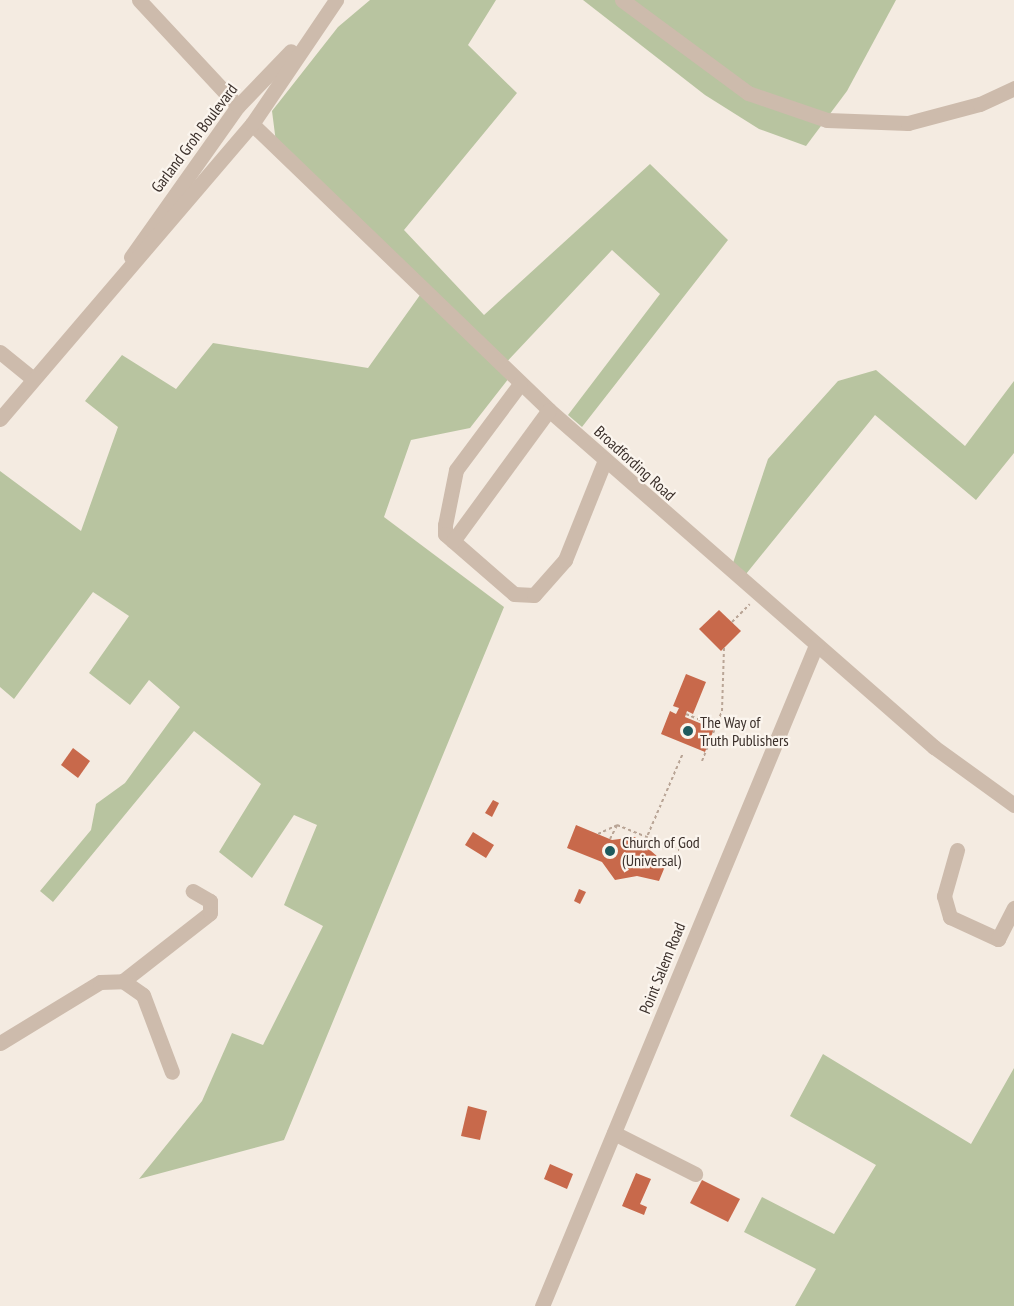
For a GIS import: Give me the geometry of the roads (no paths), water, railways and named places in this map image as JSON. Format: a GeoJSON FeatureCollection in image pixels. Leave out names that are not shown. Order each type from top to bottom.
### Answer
{"type":"FeatureCollection","features":[{"type":"Feature","properties":{"kind":"street"},"geometry":{"type":"LineString","coordinates":[[139,0],[238,106]]}},
{"type":"Feature","properties":{"kind":"street","name":"Garland Groh Boulevard"},"geometry":{"type":"LineString","coordinates":[[115,282],[179,183],[238,106],[315,26],[336,0]]}},
{"type":"Feature","properties":{"kind":"street"},"geometry":{"type":"LineString","coordinates":[[622,0],[748,93],[827,120],[908,123],[971,107],[1014,88]]}},
{"type":"Feature","properties":{"kind":"street","name":"Garland Groh Boulevard"},"geometry":{"type":"LineString","coordinates":[[0,419],[32,378],[115,282],[162,235],[252,124],[315,26]]}},
{"type":"Feature","properties":{"kind":"street"},"geometry":{"type":"LineString","coordinates":[[179,183],[252,124],[282,60]]}},
{"type":"Feature","properties":{"kind":"street","name":"Broadfording Road"},"geometry":{"type":"LineString","coordinates":[[252,124],[549,410],[934,747],[1014,805]]}},
{"type":"Feature","properties":{"kind":"street"},"geometry":{"type":"LineString","coordinates":[[0,352],[32,378]]}},
{"type":"Feature","properties":{"kind":"street"},"geometry":{"type":"LineString","coordinates":[[520,384],[456,470],[445,525],[453,540],[514,594],[534,596],[565,560],[605,460]]}},
{"type":"Feature","properties":{"kind":"street"},"geometry":{"type":"LineString","coordinates":[[453,540],[549,410]]}},
{"type":"Feature","properties":{"kind":"street","name":"Point Salem Road"},"geometry":{"type":"LineString","coordinates":[[542,1306],[816,645]]}},
{"type":"Feature","properties":{"kind":"street"},"geometry":{"type":"LineString","coordinates":[[957,850],[944,896],[950,917],[998,939],[1014,908]]}},
{"type":"Feature","properties":{"kind":"street"},"geometry":{"type":"LineString","coordinates":[[0,1043],[100,982],[123,981],[210,913],[210,901],[193,891]]}},
{"type":"Feature","properties":{"kind":"street"},"geometry":{"type":"LineString","coordinates":[[123,981],[143,995],[172,1072]]}},
{"type":"Feature","properties":{"kind":"street"},"geometry":{"type":"LineString","coordinates":[[614,1133],[648,1145],[695,1174]]}},
{"type":"Feature","properties":{"kind":"place","name":"The Way of Truth Publishers"},"geometry":{"type":"Point","coordinates":[688,731]}},
{"type":"Feature","properties":{"kind":"place","name":"Church of God (Universal)"},"geometry":{"type":"Point","coordinates":[610,851]}}]}
